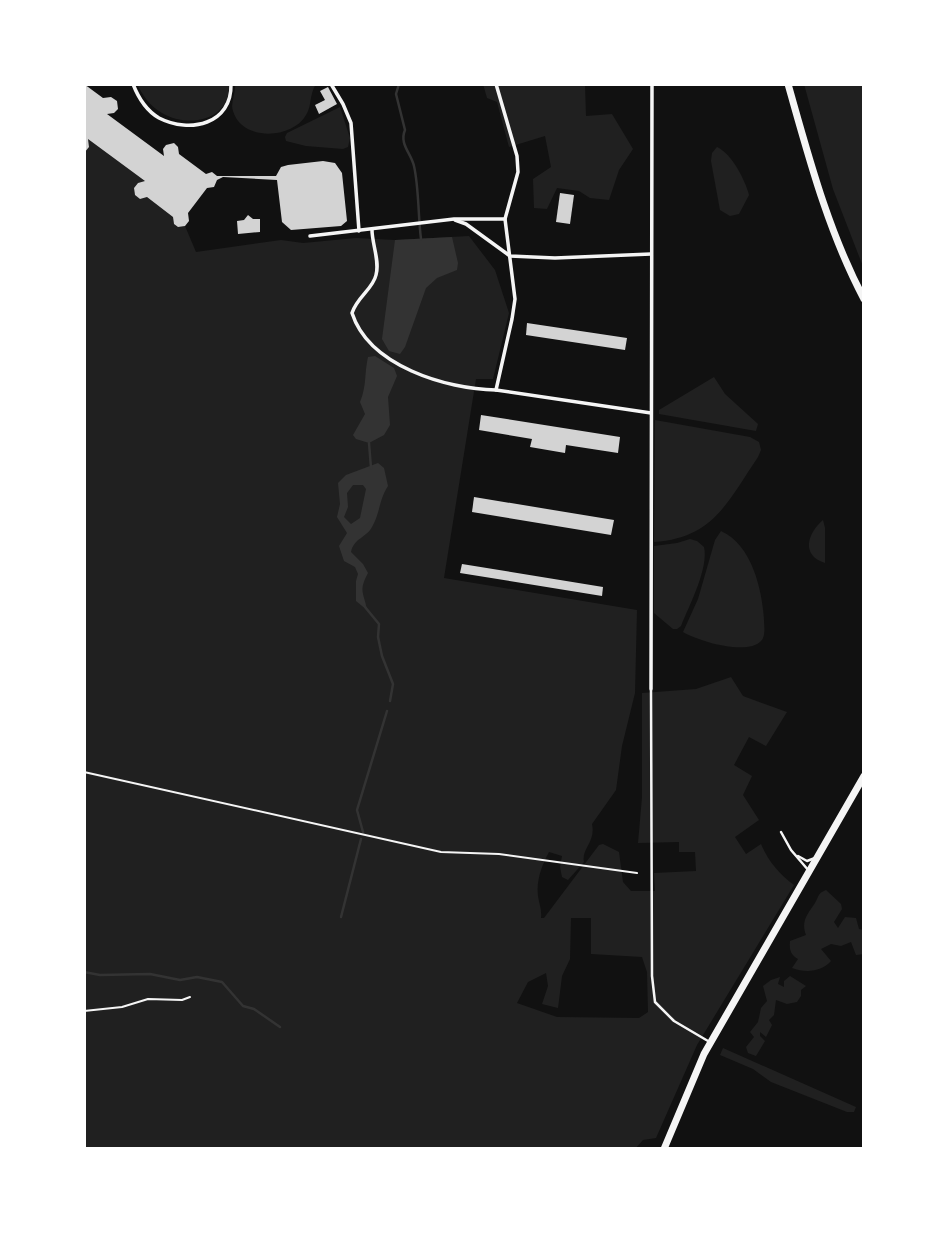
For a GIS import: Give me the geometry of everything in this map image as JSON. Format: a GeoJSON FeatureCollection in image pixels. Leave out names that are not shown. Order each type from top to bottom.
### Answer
{"type":"FeatureCollection","features":[{"type":"Feature","properties":{"kind":"main road"},"geometry":{"type":"LineString","coordinates":[[788,84],[832,231],[864,299]]}},
{"type":"Feature","properties":{"kind":"main road"},"geometry":{"type":"LineString","coordinates":[[664,1149],[711,1042],[864,776]]}},
{"type":"Feature","properties":{"kind":"street"},"geometry":{"type":"LineString","coordinates":[[133,84],[145,105],[160,119],[193,124],[212,121],[223,112],[229,102],[231,84]]}},
{"type":"Feature","properties":{"kind":"street"},"geometry":{"type":"LineString","coordinates":[[331,84],[351,123],[359,231]]}},
{"type":"Feature","properties":{"kind":"street"},"geometry":{"type":"LineString","coordinates":[[496,84],[517,156],[518,172],[505,219],[514,299],[512,319],[496,390]]}},
{"type":"Feature","properties":{"kind":"street"},"geometry":{"type":"LineString","coordinates":[[651,689],[653,84]]}},
{"type":"Feature","properties":{"kind":"street"},"geometry":{"type":"LineString","coordinates":[[310,236],[455,220],[505,219]]}},
{"type":"Feature","properties":{"kind":"street"},"geometry":{"type":"LineString","coordinates":[[455,220],[467,224],[510,256],[555,258],[651,254]]}},
{"type":"Feature","properties":{"kind":"street"},"geometry":{"type":"LineString","coordinates":[[372,230],[377,273],[374,282],[355,302],[352,313],[363,337],[397,364],[426,377],[481,390],[651,413]]}},
{"type":"Feature","properties":{"kind":"lane"},"geometry":{"type":"LineString","coordinates":[[651,689],[652,964],[655,1002],[680,1025],[711,1042]]}},
{"type":"Feature","properties":{"kind":"lane"},"geometry":{"type":"LineString","coordinates":[[781,832],[809,871]]}},
{"type":"Feature","properties":{"kind":"lane"},"geometry":{"type":"LineString","coordinates":[[795,855],[807,861],[818,857]]}},
{"type":"Feature","properties":{"kind":"path"},"geometry":{"type":"LineString","coordinates":[[84,772],[441,852],[499,854],[637,873]]}},
{"type":"Feature","properties":{"kind":"path"},"geometry":{"type":"LineString","coordinates":[[84,1011],[122,1007],[148,999],[182,1000],[190,997]]}},
{"type":"Feature","properties":{"kind":"shaded area"},"geometry":{"type":"Polygon","coordinates":[[[137,84],[229,84],[228,96],[216,113],[206,118],[184,120],[173,118],[154,107],[137,84]]]}},
{"type":"Feature","properties":{"kind":"shaded area"},"geometry":{"type":"Polygon","coordinates":[[[235,84],[316,84],[308,112],[300,123],[290,129],[268,134],[246,128],[238,121],[232,108],[235,84]]]}},
{"type":"Feature","properties":{"kind":"shaded area"},"geometry":{"type":"Polygon","coordinates":[[[483,84],[585,84],[586,116],[612,114],[633,149],[619,170],[609,200],[590,198],[579,191],[557,188],[547,209],[534,208],[533,179],[551,167],[545,136],[509,147],[497,102],[487,98],[483,84]]]}},
{"type":"Feature","properties":{"kind":"shaded area"},"geometry":{"type":"Polygon","coordinates":[[[804,84],[864,84],[864,269],[833,189],[804,84]]]}},
{"type":"Feature","properties":{"kind":"shaded area"},"geometry":{"type":"Polygon","coordinates":[[[340,107],[350,138],[348,147],[343,149],[306,146],[286,141],[287,133],[340,107]]]}},
{"type":"Feature","properties":{"kind":"shaded area"},"geometry":{"type":"Polygon","coordinates":[[[88,139],[145,181],[134,188],[135,195],[140,199],[147,197],[173,217],[174,224],[178,227],[185,226],[196,252],[281,240],[303,243],[356,238],[395,240],[469,236],[495,270],[509,313],[493,379],[476,379],[444,578],[637,610],[635,693],[622,746],[616,790],[592,824],[592,836],[584,862],[568,880],[562,877],[562,856],[549,852],[538,884],[541,918],[544,918],[599,845],[603,844],[619,852],[623,882],[631,891],[655,891],[654,873],[696,871],[695,852],[679,852],[679,842],[638,843],[642,797],[642,693],[696,689],[731,677],[743,696],[787,712],[766,746],[749,737],[734,765],[752,776],[743,795],[759,820],[735,837],[746,854],[761,844],[775,867],[794,885],[697,1045],[656,1138],[643,1140],[635,1149],[84,1149],[84,152],[89,147],[88,139]],[[571,918],[570,959],[562,976],[558,1008],[542,1004],[548,986],[546,973],[528,982],[517,1003],[557,1017],[639,1018],[648,1012],[647,972],[642,957],[591,954],[591,918],[571,918]]]}},
{"type":"Feature","properties":{"kind":"shaded area"},"geometry":{"type":"Polygon","coordinates":[[[717,147],[733,161],[749,195],[739,214],[730,216],[720,210],[711,161],[712,153],[717,147]]]}},
{"type":"Feature","properties":{"kind":"shaded area"},"geometry":{"type":"Polygon","coordinates":[[[452,237],[457,270],[437,278],[426,288],[405,347],[400,354],[389,351],[382,339],[395,240],[452,237]]]}},
{"type":"Feature","properties":{"kind":"shaded area"},"geometry":{"type":"Polygon","coordinates":[[[375,356],[394,368],[397,376],[388,397],[390,425],[384,435],[369,443],[356,439],[353,435],[365,414],[360,402],[368,357],[375,356]]]}},
{"type":"Feature","properties":{"kind":"shaded area"},"geometry":{"type":"Polygon","coordinates":[[[714,377],[725,394],[758,424],[756,431],[659,414],[659,410],[714,377]]]}},
{"type":"Feature","properties":{"kind":"shaded area"},"geometry":{"type":"Polygon","coordinates":[[[655,420],[750,437],[759,442],[761,450],[728,502],[705,525],[674,539],[654,542],[655,420]]]}},
{"type":"Feature","properties":{"kind":"shaded area"},"geometry":{"type":"Polygon","coordinates":[[[378,463],[384,468],[388,486],[372,527],[351,552],[368,573],[362,588],[367,610],[356,601],[358,574],[355,567],[344,561],[339,546],[347,533],[337,517],[340,504],[338,483],[346,475],[378,463]],[[353,485],[347,493],[348,507],[344,517],[351,524],[360,518],[366,489],[363,485],[353,485]]]}},
{"type":"Feature","properties":{"kind":"shaded area"},"geometry":{"type":"Polygon","coordinates":[[[823,520],[825,563],[812,555],[809,549],[810,537],[823,520]]]}},
{"type":"Feature","properties":{"kind":"shaded area"},"geometry":{"type":"Polygon","coordinates":[[[721,531],[741,546],[758,582],[764,631],[763,639],[754,645],[722,646],[683,632],[698,599],[715,540],[721,531]]]}},
{"type":"Feature","properties":{"kind":"shaded area"},"geometry":{"type":"Polygon","coordinates":[[[690,539],[704,547],[704,565],[681,626],[673,629],[654,613],[654,546],[690,539]]]}},
{"type":"Feature","properties":{"kind":"shaded area"},"geometry":{"type":"Polygon","coordinates":[[[826,890],[841,904],[842,909],[834,922],[838,928],[845,917],[856,918],[859,929],[864,930],[864,954],[856,955],[851,942],[841,946],[831,944],[821,949],[831,961],[823,967],[808,971],[792,968],[798,959],[791,952],[790,941],[806,935],[806,918],[821,892],[826,890]]]}},
{"type":"Feature","properties":{"kind":"shaded area"},"geometry":{"type":"Polygon","coordinates":[[[790,976],[806,986],[801,990],[801,996],[797,1002],[787,1004],[776,1000],[774,1015],[769,1020],[772,1025],[766,1037],[760,1032],[765,1041],[756,1056],[748,1053],[746,1047],[754,1037],[750,1032],[758,1022],[761,1008],[767,1001],[763,986],[780,977],[778,984],[784,987],[784,981],[790,976]]]}},
{"type":"Feature","properties":{"kind":"shaded area"},"geometry":{"type":"Polygon","coordinates":[[[723,1048],[856,1107],[854,1112],[847,1112],[771,1082],[753,1069],[720,1055],[723,1048]]]}},
{"type":"Feature","properties":{"kind":"building"},"geometry":{"type":"Polygon","coordinates":[[[84,84],[103,98],[111,97],[117,101],[118,109],[107,114],[164,156],[163,149],[166,145],[174,143],[179,154],[206,174],[212,172],[217,176],[276,176],[281,167],[288,165],[323,161],[335,163],[342,173],[347,221],[341,226],[291,230],[282,222],[277,180],[223,177],[217,180],[214,187],[207,188],[188,213],[189,221],[185,226],[178,227],[174,224],[173,217],[147,197],[140,199],[135,195],[134,188],[145,181],[88,139],[89,147],[84,153],[84,84]]]}},
{"type":"Feature","properties":{"kind":"building"},"geometry":{"type":"Polygon","coordinates":[[[328,87],[337,104],[319,114],[315,105],[325,100],[320,91],[328,87]]]}},
{"type":"Feature","properties":{"kind":"building"},"geometry":{"type":"Polygon","coordinates":[[[560,193],[574,195],[570,224],[556,222],[560,193]]]}},
{"type":"Feature","properties":{"kind":"building"},"geometry":{"type":"Polygon","coordinates":[[[248,215],[253,219],[260,219],[260,232],[238,234],[237,221],[244,220],[248,215]]]}},
{"type":"Feature","properties":{"kind":"building"},"geometry":{"type":"Polygon","coordinates":[[[527,323],[627,338],[625,350],[526,335],[527,323]]]}},
{"type":"Feature","properties":{"kind":"building"},"geometry":{"type":"Polygon","coordinates":[[[481,415],[620,437],[618,453],[566,445],[565,453],[530,447],[532,439],[479,430],[481,415]]]}},
{"type":"Feature","properties":{"kind":"building"},"geometry":{"type":"Polygon","coordinates":[[[474,497],[614,520],[611,535],[472,512],[474,497]]]}},
{"type":"Feature","properties":{"kind":"building"},"geometry":{"type":"Polygon","coordinates":[[[462,564],[603,587],[602,596],[460,573],[462,564]]]}},
{"type":"Feature","properties":{"kind":"waterway"},"geometry":{"type":"LineString","coordinates":[[399,84],[396,94],[405,130],[403,140],[416,175],[421,239]]}},
{"type":"Feature","properties":{"kind":"waterway"},"geometry":{"type":"LineString","coordinates":[[369,443],[371,468]]}},
{"type":"Feature","properties":{"kind":"waterway"},"geometry":{"type":"LineString","coordinates":[[365,607],[379,624],[378,637],[382,656],[393,684],[390,701]]}},
{"type":"Feature","properties":{"kind":"waterway"},"geometry":{"type":"LineString","coordinates":[[363,832],[357,810],[387,711]]}},
{"type":"Feature","properties":{"kind":"waterway"},"geometry":{"type":"LineString","coordinates":[[341,917],[361,839]]}},
{"type":"Feature","properties":{"kind":"waterway"},"geometry":{"type":"LineString","coordinates":[[84,972],[100,975],[150,974],[180,980],[197,977],[222,982],[243,1006],[254,1009],[280,1027]]}}]}
